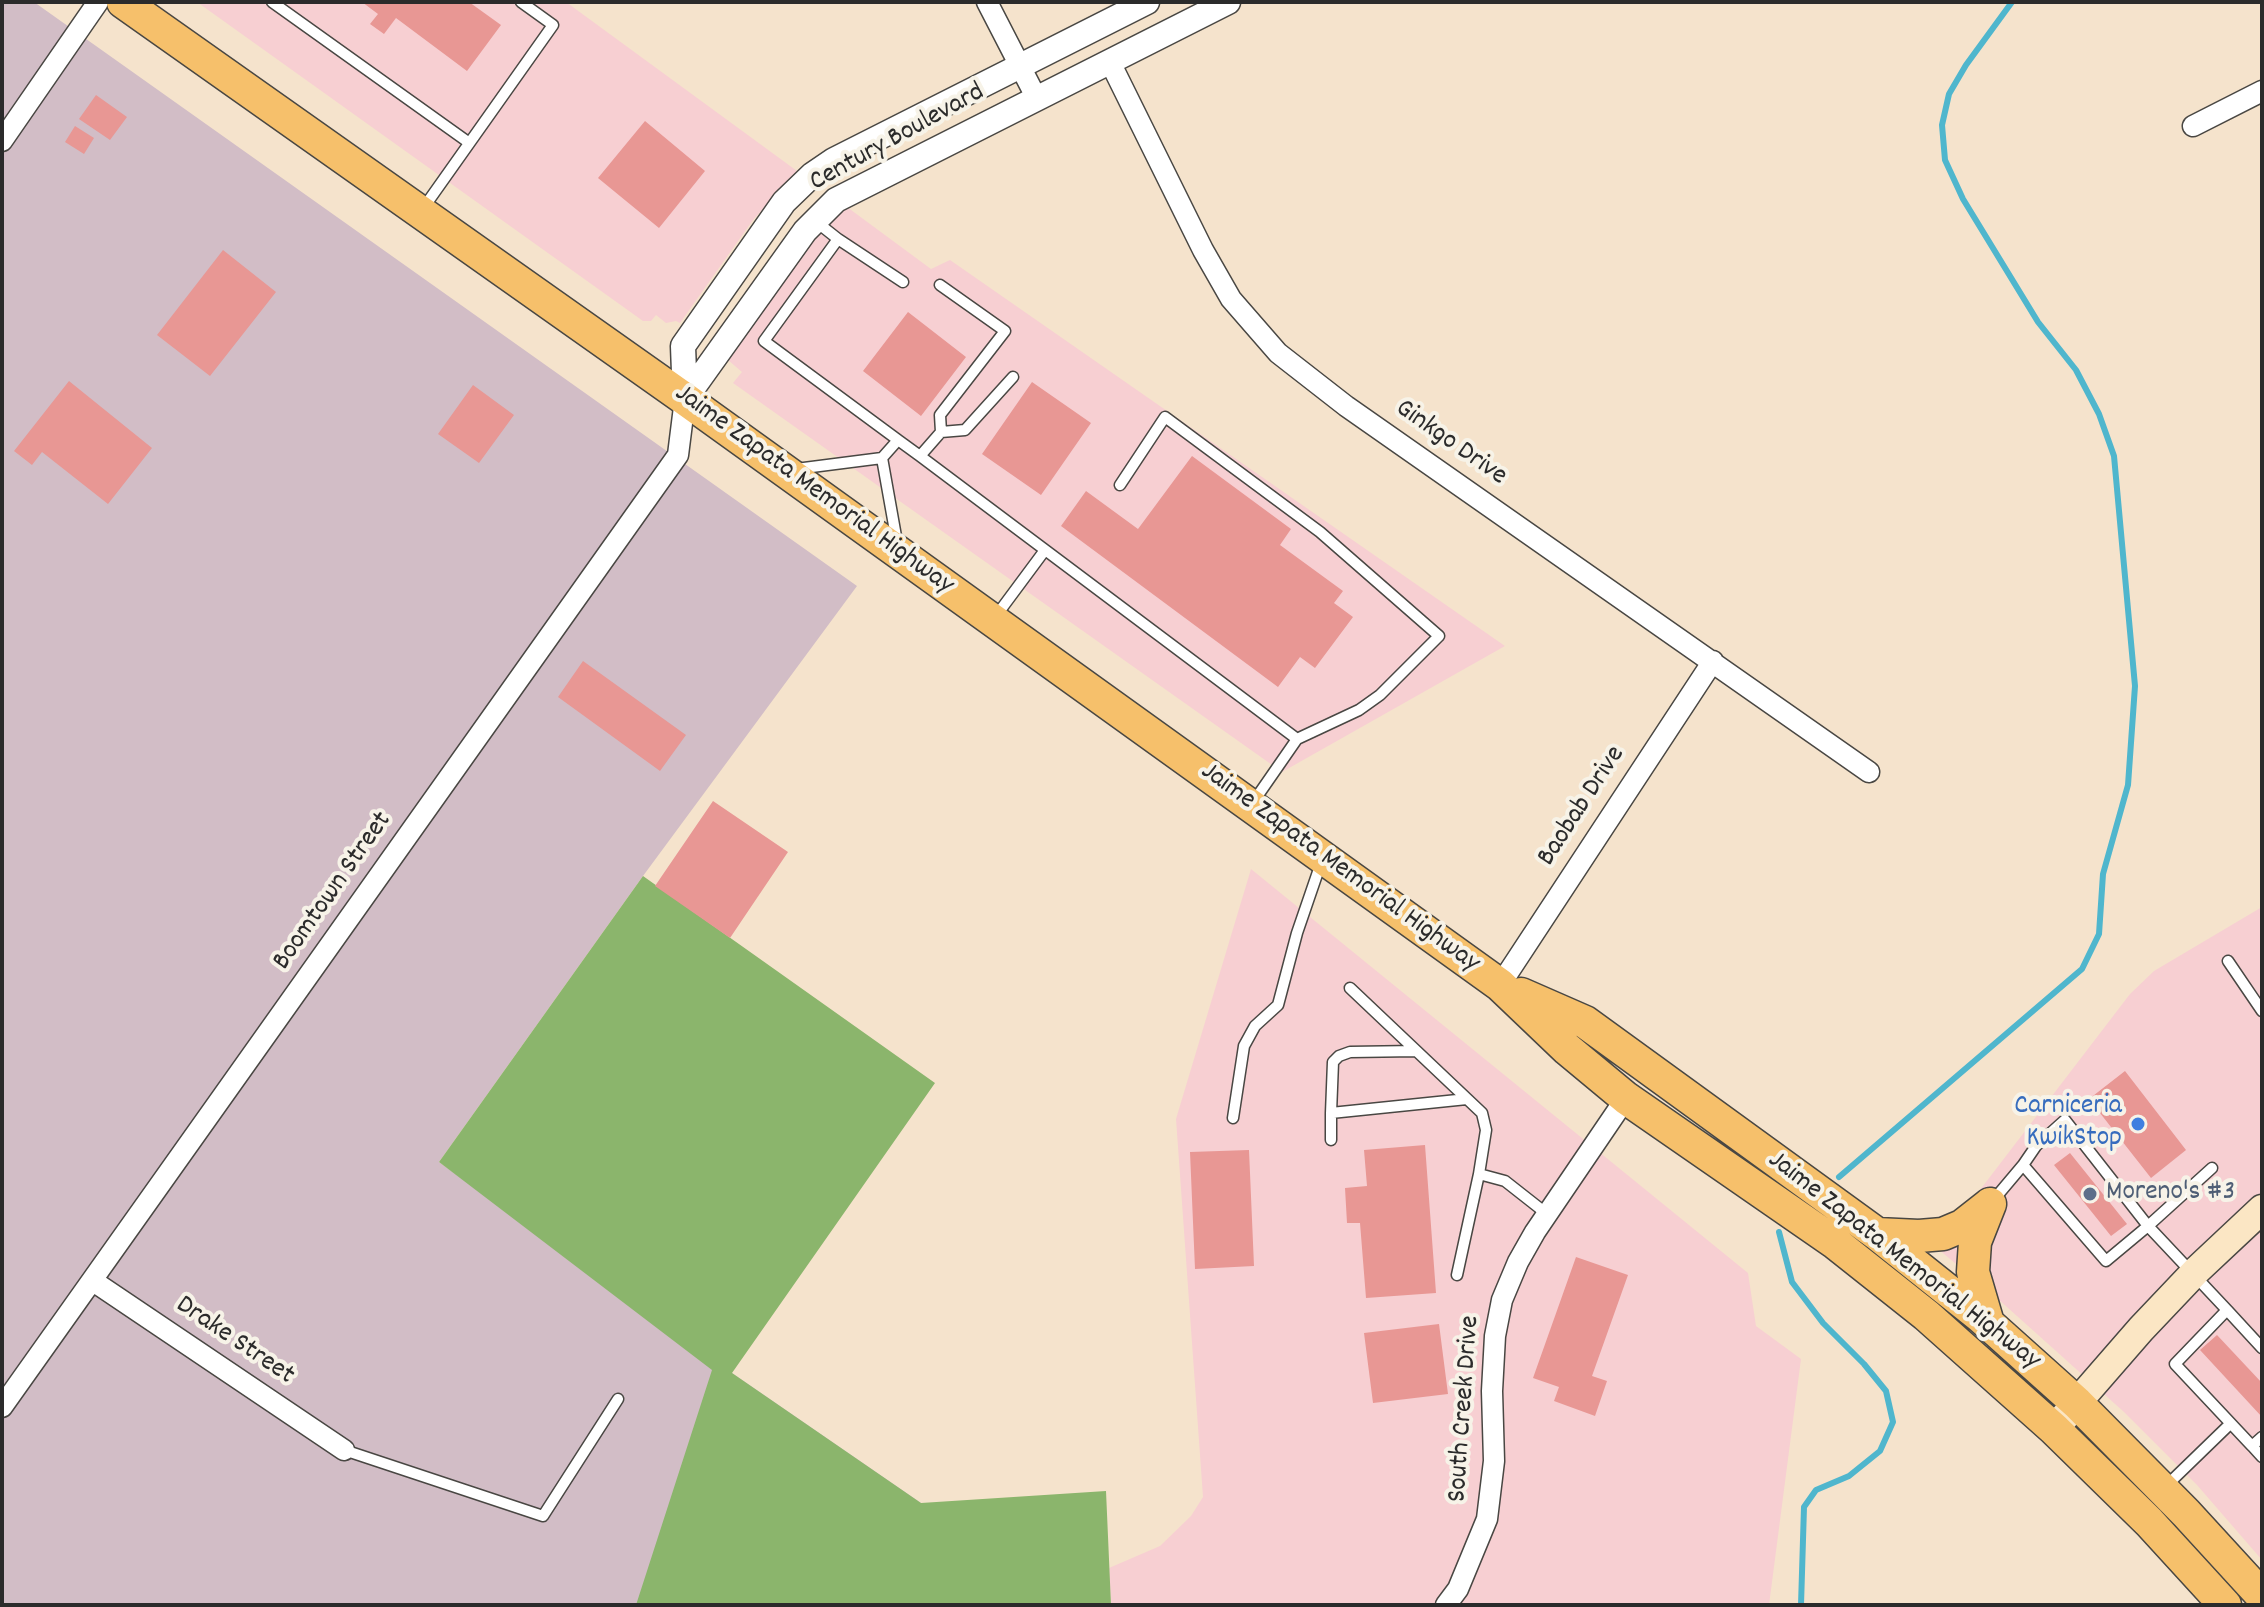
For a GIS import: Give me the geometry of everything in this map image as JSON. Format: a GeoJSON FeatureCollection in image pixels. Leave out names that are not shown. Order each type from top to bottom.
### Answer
{"type":"FeatureCollection","features":[{"type":"Feature","properties":{"kind":"main road","name":"Jaime Zapata Memorial Highway"},"geometry":{"type":"LineString","coordinates":[[129,4],[1500,985],[1567,1049],[1626,1098],[1834,1242],[1926,1315],[2054,1429],[2149,1522],[2225,1605]]}},
{"type":"Feature","properties":{"kind":"main road","name":"Jaime Zapata Memorial Highway"},"geometry":{"type":"LineString","coordinates":[[1500,985],[1585,1022],[1877,1234],[1988,1323],[2077,1403],[2262,1596]]}},
{"type":"Feature","properties":{"kind":"main road"},"geometry":{"type":"LineString","coordinates":[[1626,1098],[1640,1094],[1665,1098],[1753,1156],[1783,1165]]}},
{"type":"Feature","properties":{"kind":"main road"},"geometry":{"type":"LineString","coordinates":[[1877,1234],[1943,1234],[1962,1226],[1990,1204]]}},
{"type":"Feature","properties":{"kind":"main road"},"geometry":{"type":"LineString","coordinates":[[1988,1323],[1973,1272],[1975,1242],[1990,1204]]}},
{"type":"Feature","properties":{"kind":"main road"},"geometry":{"type":"LineString","coordinates":[[2054,1429],[2192,1275],[2262,1209]]}},
{"type":"Feature","properties":{"kind":"street"},"geometry":{"type":"LineString","coordinates":[[2,141],[98,2]]}},
{"type":"Feature","properties":{"kind":"street"},"geometry":{"type":"LineString","coordinates":[[987,2],[1037,99]]}},
{"type":"Feature","properties":{"kind":"street","name":"Century Boulevard"},"geometry":{"type":"LineString","coordinates":[[685,399],[683,346],[784,202],[812,175],[834,160],[1147,2]]}},
{"type":"Feature","properties":{"kind":"street","name":"Century Boulevard"},"geometry":{"type":"LineString","coordinates":[[685,399],[814,220],[846,195],[1228,2]]}},
{"type":"Feature","properties":{"kind":"street","name":"Ginkgo Drive"},"geometry":{"type":"LineString","coordinates":[[1110,62],[1217,275],[1231,299],[1278,353],[1346,406],[1869,772]]}},
{"type":"Feature","properties":{"kind":"street"},"geometry":{"type":"LineString","coordinates":[[2193,126],[2262,91]]}},
{"type":"Feature","properties":{"kind":"street","name":"Boomtown Street"},"geometry":{"type":"LineString","coordinates":[[2,1407],[678,455],[685,399]]}},
{"type":"Feature","properties":{"kind":"street","name":"Baobab Drive"},"geometry":{"type":"LineString","coordinates":[[1500,985],[1713,661]]}},
{"type":"Feature","properties":{"kind":"street","name":"South Creek Drive"},"geometry":{"type":"LineString","coordinates":[[1446,1605],[1458,1589],[1487,1519],[1494,1461],[1492,1391],[1495,1336],[1502,1300],[1518,1262],[1547,1214],[1626,1098]]}},
{"type":"Feature","properties":{"kind":"street","name":"Drake Street"},"geometry":{"type":"LineString","coordinates":[[93,1281],[344,1450]]}},
{"type":"Feature","properties":{"kind":"lane"},"geometry":{"type":"LineString","coordinates":[[272,2],[468,142]]}},
{"type":"Feature","properties":{"kind":"lane"},"geometry":{"type":"LineString","coordinates":[[420,212],[553,25],[521,2]]}},
{"type":"Feature","properties":{"kind":"lane"},"geometry":{"type":"LineString","coordinates":[[814,220],[903,282]]}},
{"type":"Feature","properties":{"kind":"lane"},"geometry":{"type":"LineString","coordinates":[[838,239],[764,341],[1297,739]]}},
{"type":"Feature","properties":{"kind":"lane"},"geometry":{"type":"LineString","coordinates":[[940,285],[1005,331],[940,415],[941,432]]}},
{"type":"Feature","properties":{"kind":"lane"},"geometry":{"type":"LineString","coordinates":[[920,456],[941,432],[965,430],[1013,377]]}},
{"type":"Feature","properties":{"kind":"lane"},"geometry":{"type":"LineString","coordinates":[[1120,485],[1165,417],[1320,532],[1439,636],[1380,695],[1359,710],[1297,739],[1250,806]]}},
{"type":"Feature","properties":{"kind":"lane"},"geometry":{"type":"LineString","coordinates":[[784,470],[882,458],[898,440]]}},
{"type":"Feature","properties":{"kind":"lane"},"geometry":{"type":"LineString","coordinates":[[882,458],[898,553]]}},
{"type":"Feature","properties":{"kind":"lane"},"geometry":{"type":"LineString","coordinates":[[993,620],[1045,550]]}},
{"type":"Feature","properties":{"kind":"lane"},"geometry":{"type":"LineString","coordinates":[[1233,1118],[1244,1046],[1255,1026],[1278,1005],[1297,933],[1323,858]]}},
{"type":"Feature","properties":{"kind":"lane"},"geometry":{"type":"LineString","coordinates":[[2228,961],[2262,1011]]}},
{"type":"Feature","properties":{"kind":"lane"},"geometry":{"type":"LineString","coordinates":[[1350,988],[1482,1113],[1486,1130],[1457,1275]]}},
{"type":"Feature","properties":{"kind":"lane"},"geometry":{"type":"LineString","coordinates":[[1331,1140],[1333,1062],[1350,1052],[1416,1051]]}},
{"type":"Feature","properties":{"kind":"lane"},"geometry":{"type":"LineString","coordinates":[[1331,1113],[1467,1099]]}},
{"type":"Feature","properties":{"kind":"lane"},"geometry":{"type":"LineString","coordinates":[[1990,1204],[2036,1146],[2065,1120],[2148,1226],[2262,1348]]}},
{"type":"Feature","properties":{"kind":"lane"},"geometry":{"type":"LineString","coordinates":[[2023,1165],[2106,1261],[2212,1168]]}},
{"type":"Feature","properties":{"kind":"lane"},"geometry":{"type":"LineString","coordinates":[[1479,1174],[1505,1181],[1547,1214]]}},
{"type":"Feature","properties":{"kind":"lane"},"geometry":{"type":"LineString","coordinates":[[2227,1310],[2175,1364],[2262,1457]]}},
{"type":"Feature","properties":{"kind":"lane"},"geometry":{"type":"LineString","coordinates":[[344,1450],[543,1516],[618,1399]]}},
{"type":"Feature","properties":{"kind":"lane"},"geometry":{"type":"LineString","coordinates":[[2163,1490],[2229,1425]]}},
{"type":"Feature","properties":{"kind":"lane"},"geometry":{"type":"LineString","coordinates":[[2252,1446],[2262,1437]]}},
{"type":"Feature","properties":{"kind":"shaded area"},"geometry":{"type":"Polygon","coordinates":[[[2,2],[34,2],[857,586],[643,876],[439,1162],[732,1373],[921,1503],[784,1605],[2,1605],[2,2]]]}},
{"type":"Feature","properties":{"kind":"shaded area"},"geometry":{"type":"Polygon","coordinates":[[[197,2],[566,2],[797,171],[753,220],[680,323],[666,323],[656,315],[651,321],[643,321],[197,2]]]}},
{"type":"Feature","properties":{"kind":"shaded area"},"geometry":{"type":"Polygon","coordinates":[[[847,207],[931,269],[950,260],[1505,646],[1282,772],[733,383],[742,372],[728,360],[816,235],[847,207]]]}},
{"type":"Feature","properties":{"kind":"shaded area"},"geometry":{"type":"Polygon","coordinates":[[[1251,869],[1748,1273],[1756,1326],[1801,1359],[1769,1605],[1111,1605],[1109,1568],[1160,1546],[1191,1516],[1203,1497],[1176,1119],[1251,869]]]}},
{"type":"Feature","properties":{"kind":"shaded area"},"geometry":{"type":"Polygon","coordinates":[[[2262,907],[2262,1560],[2197,1485],[2124,1412],[1998,1299],[1907,1223],[1960,1216],[2130,994],[2154,971],[2262,907]]]}},
{"type":"Feature","properties":{"kind":"green space"},"geometry":{"type":"Polygon","coordinates":[[[643,876],[935,1083],[732,1373],[921,1503],[1106,1491],[1111,1605],[636,1605],[712,1370],[439,1162],[643,876]]]}},
{"type":"Feature","properties":{"kind":"building"},"geometry":{"type":"Polygon","coordinates":[[[362,2],[469,2],[501,25],[467,71],[396,18],[384,34],[370,24],[378,14],[362,2]]]}},
{"type":"Feature","properties":{"kind":"building"},"geometry":{"type":"Polygon","coordinates":[[[96,95],[127,117],[110,140],[79,119],[96,95]]]}},
{"type":"Feature","properties":{"kind":"building"},"geometry":{"type":"Polygon","coordinates":[[[645,121],[705,171],[659,228],[598,178],[645,121]]]}},
{"type":"Feature","properties":{"kind":"building"},"geometry":{"type":"Polygon","coordinates":[[[75,126],[94,138],[84,154],[65,142],[75,126]]]}},
{"type":"Feature","properties":{"kind":"building"},"geometry":{"type":"Polygon","coordinates":[[[223,250],[276,292],[210,376],[157,335],[223,250]]]}},
{"type":"Feature","properties":{"kind":"building"},"geometry":{"type":"Polygon","coordinates":[[[908,312],[966,357],[921,416],[863,371],[908,312]]]}},
{"type":"Feature","properties":{"kind":"building"},"geometry":{"type":"Polygon","coordinates":[[[69,381],[152,448],[108,504],[42,452],[32,465],[14,451],[69,381]]]}},
{"type":"Feature","properties":{"kind":"building"},"geometry":{"type":"Polygon","coordinates":[[[1032,382],[1091,423],[1041,495],[982,454],[1032,382]]]}},
{"type":"Feature","properties":{"kind":"building"},"geometry":{"type":"Polygon","coordinates":[[[473,385],[514,415],[479,463],[438,434],[473,385]]]}},
{"type":"Feature","properties":{"kind":"building"},"geometry":{"type":"Polygon","coordinates":[[[1192,456],[1291,529],[1280,545],[1343,591],[1334,603],[1353,617],[1315,668],[1300,657],[1278,687],[1061,526],[1086,491],[1138,529],[1192,456]]]}},
{"type":"Feature","properties":{"kind":"building"},"geometry":{"type":"Polygon","coordinates":[[[583,661],[686,735],[660,771],[558,697],[583,661]]]}},
{"type":"Feature","properties":{"kind":"building"},"geometry":{"type":"Polygon","coordinates":[[[713,801],[788,852],[730,938],[655,886],[713,801]]]}},
{"type":"Feature","properties":{"kind":"building","name":"Carniceria KwikStop"},"geometry":{"type":"Polygon","coordinates":[[[2125,1071],[2186,1150],[2151,1178],[2089,1099],[2125,1071]]]}},
{"type":"Feature","properties":{"kind":"building"},"geometry":{"type":"Polygon","coordinates":[[[1425,1145],[1436,1293],[1366,1298],[1360,1223],[1347,1223],[1345,1188],[1367,1186],[1364,1150],[1425,1145]]]}},
{"type":"Feature","properties":{"kind":"building"},"geometry":{"type":"Polygon","coordinates":[[[1249,1150],[1254,1266],[1195,1269],[1190,1152],[1249,1150]]]}},
{"type":"Feature","properties":{"kind":"building","name":"Moreno's #3"},"geometry":{"type":"Polygon","coordinates":[[[2070,1153],[2127,1224],[2111,1236],[2054,1165],[2070,1153]]]}},
{"type":"Feature","properties":{"kind":"building"},"geometry":{"type":"Polygon","coordinates":[[[1576,1257],[1628,1275],[1592,1376],[1607,1381],[1595,1416],[1554,1401],[1559,1387],[1533,1378],[1576,1257]]]}},
{"type":"Feature","properties":{"kind":"building"},"geometry":{"type":"Polygon","coordinates":[[[1439,1324],[1448,1394],[1373,1403],[1364,1333],[1439,1324]]]}},
{"type":"Feature","properties":{"kind":"building"},"geometry":{"type":"Polygon","coordinates":[[[2217,1335],[2262,1383],[2262,1417],[2200,1350],[2217,1335]]]}},
{"type":"Feature","properties":{"kind":"waterway"},"geometry":{"type":"LineString","coordinates":[[1839,1177],[2082,969],[2099,934],[2103,874],[2128,785],[2135,686],[2114,456],[2099,414],[2076,370],[2038,322],[1963,199],[1945,160],[1942,125],[1949,94],[2012,2]]}},
{"type":"Feature","properties":{"kind":"waterway"},"geometry":{"type":"LineString","coordinates":[[1779,1232],[1792,1282],[1823,1323],[1886,1391],[1893,1422],[1880,1451],[1849,1476],[1816,1490],[1804,1507],[1801,1605]]}},
{"type":"Feature","properties":{"kind":"place","name":"Carniceria KwikStop"},"geometry":{"type":"Point","coordinates":[2138,1124]}},
{"type":"Feature","properties":{"kind":"place","name":"Moreno's #3"},"geometry":{"type":"Point","coordinates":[2090,1194]}}]}
